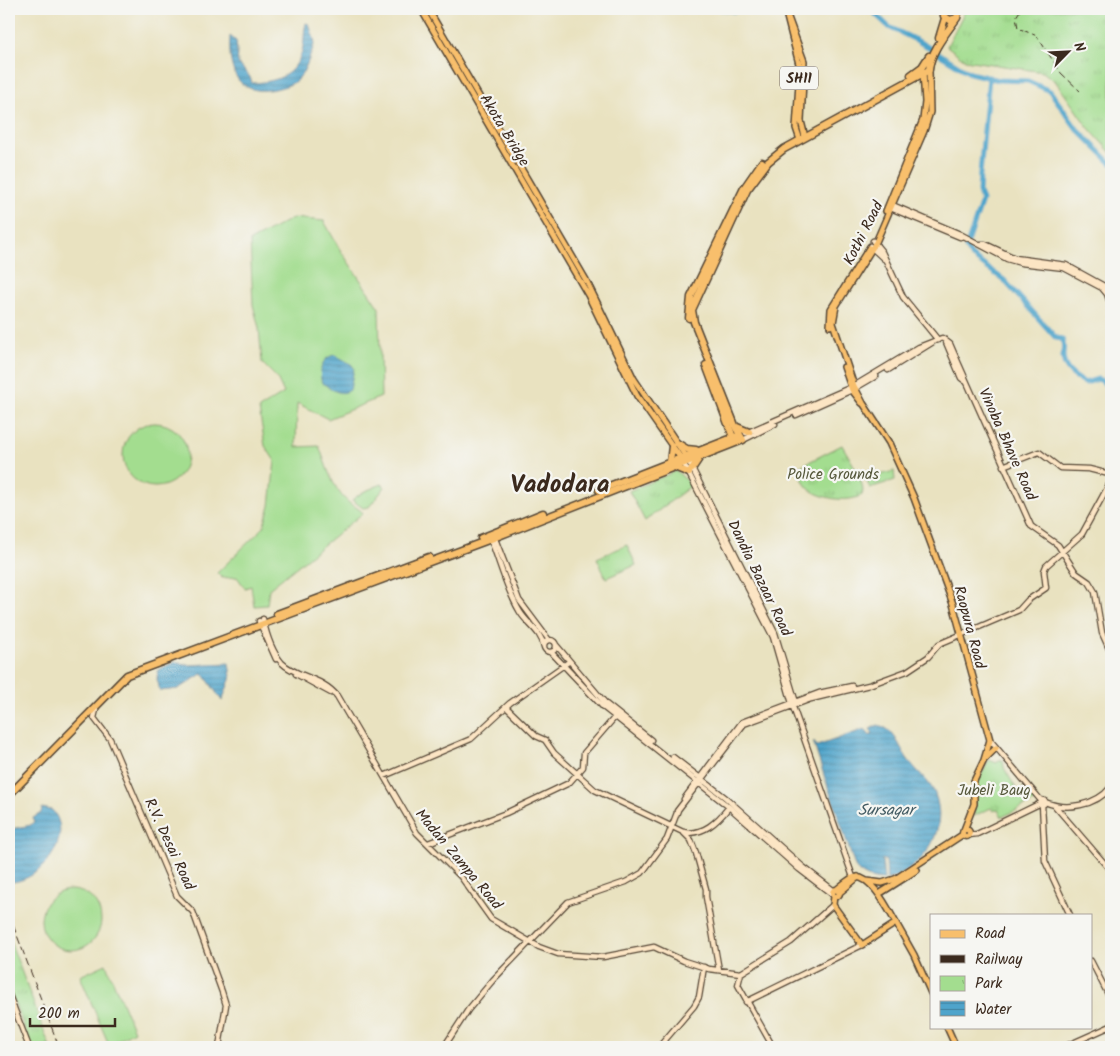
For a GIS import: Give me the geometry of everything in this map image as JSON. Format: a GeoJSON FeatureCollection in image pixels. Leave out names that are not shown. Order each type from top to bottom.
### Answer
{"type":"FeatureCollection","features":[{"type":"Feature","properties":{"kind":"highway"},"geometry":{"type":"LineString","coordinates":[[9,790],[111,689],[125,677],[145,667],[492,536],[741,437],[733,422],[694,322],[694,304],[752,182],[777,153],[927,67],[941,38],[946,18],[943,9]]}},
{"type":"Feature","properties":{"kind":"highway"},"geometry":{"type":"LineString","coordinates":[[941,38],[957,18],[959,9]]}},
{"type":"Feature","properties":{"kind":"highway"},"geometry":{"type":"LineString","coordinates":[[946,18],[953,20],[957,18]]}},
{"type":"Feature","properties":{"kind":"highway"},"geometry":{"type":"LineString","coordinates":[[734,441],[690,324],[689,303],[751,175],[774,150],[802,137]]}},
{"type":"Feature","properties":{"kind":"highway"},"geometry":{"type":"LineString","coordinates":[[733,422],[740,430],[749,432]]}},
{"type":"Feature","properties":{"kind":"highway"},"geometry":{"type":"LineString","coordinates":[[671,464],[674,444],[687,450],[701,453]]}},
{"type":"Feature","properties":{"kind":"highway"},"geometry":{"type":"LineString","coordinates":[[671,464],[691,471],[701,453]]}},
{"type":"Feature","properties":{"kind":"highway"},"geometry":{"type":"LineString","coordinates":[[9,795],[96,704]]}},
{"type":"Feature","properties":{"kind":"main road","name":"Akota Bridge"},"geometry":{"type":"LineString","coordinates":[[421,9],[572,261]]}},
{"type":"Feature","properties":{"kind":"main road"},"geometry":{"type":"LineString","coordinates":[[428,9],[572,261],[633,389],[684,459]]}},
{"type":"Feature","properties":{"kind":"main road","name":"SH11"},"geometry":{"type":"LineString","coordinates":[[786,13],[800,68],[796,128],[802,137]]}},
{"type":"Feature","properties":{"kind":"main road","name":"Kothi Road"},"geometry":{"type":"LineString","coordinates":[[916,501],[889,443],[853,388],[834,328],[833,315],[843,294],[875,241],[928,118],[931,97],[927,67]]}},
{"type":"Feature","properties":{"kind":"main road","name":"Raopura Road"},"geometry":{"type":"LineString","coordinates":[[916,501],[952,604],[990,740]]}},
{"type":"Feature","properties":{"kind":"main road"},"geometry":{"type":"LineString","coordinates":[[879,894],[913,874],[965,834],[974,804],[974,781],[984,760],[990,740]]}},
{"type":"Feature","properties":{"kind":"main road"},"geometry":{"type":"LineString","coordinates":[[984,760],[996,748]]}},
{"type":"Feature","properties":{"kind":"main road"},"geometry":{"type":"LineString","coordinates":[[896,923],[862,945],[832,905],[835,893],[856,879],[882,883],[895,879],[965,834]]}},
{"type":"Feature","properties":{"kind":"main road"},"geometry":{"type":"LineString","coordinates":[[867,881],[879,894],[914,954],[930,991]]}},
{"type":"Feature","properties":{"kind":"main road"},"geometry":{"type":"LineString","coordinates":[[947,1028],[956,1047]]}},
{"type":"Feature","properties":{"kind":"street"},"geometry":{"type":"LineString","coordinates":[[889,206],[925,218],[1008,259],[1062,265],[1104,286],[1111,297]]}},
{"type":"Feature","properties":{"kind":"street"},"geometry":{"type":"LineString","coordinates":[[741,437],[853,388],[919,347],[939,340],[931,333],[898,288],[875,241]]}},
{"type":"Feature","properties":{"kind":"street"},"geometry":{"type":"LineString","coordinates":[[871,247],[885,260]]}},
{"type":"Feature","properties":{"kind":"street"},"geometry":{"type":"LineString","coordinates":[[1062,265],[1102,288],[1107,294],[1111,306]]}},
{"type":"Feature","properties":{"kind":"street","name":"Vinoba Bhave Road"},"geometry":{"type":"LineString","coordinates":[[939,340],[961,378],[965,381],[1031,526],[1048,537],[1062,552],[1076,573],[1089,582],[1096,592],[1102,633],[1111,653]]}},
{"type":"Feature","properties":{"kind":"street"},"geometry":{"type":"LineString","coordinates":[[741,437],[853,388]]}},
{"type":"Feature","properties":{"kind":"street"},"geometry":{"type":"LineString","coordinates":[[444,1047],[468,1010],[493,980],[568,902],[626,882],[642,873],[667,839],[677,811],[738,725],[761,713],[795,706],[830,690],[869,685],[907,671],[928,656],[939,644],[997,622],[1019,610],[1028,600],[1043,591],[1047,585],[1045,568],[1082,534],[1111,479],[1110,474],[1089,469],[1060,468],[1039,452],[1003,466]]}},
{"type":"Feature","properties":{"kind":"street","name":"Dandia Bazaar Road"},"geometry":{"type":"LineString","coordinates":[[684,459],[773,636],[795,706],[856,879]]}},
{"type":"Feature","properties":{"kind":"street"},"geometry":{"type":"LineString","coordinates":[[492,536],[519,600],[549,640],[554,641],[569,665],[615,717],[700,780]]}},
{"type":"Feature","properties":{"kind":"street"},"geometry":{"type":"LineString","coordinates":[[492,536],[511,594],[521,614],[539,634],[544,647],[569,665],[615,712],[726,801],[799,869],[835,893]]}},
{"type":"Feature","properties":{"kind":"street","name":"Madan Zampa Road"},"geometry":{"type":"LineString","coordinates":[[261,622],[282,663],[325,685],[336,696],[408,820],[422,840],[468,885],[490,919],[530,942],[558,954],[603,957],[654,947],[684,961],[704,967],[741,973]]}},
{"type":"Feature","properties":{"kind":"street"},"geometry":{"type":"LineString","coordinates":[[544,647],[549,640]]}},
{"type":"Feature","properties":{"kind":"street"},"geometry":{"type":"LineString","coordinates":[[551,652],[557,646]]}},
{"type":"Feature","properties":{"kind":"street"},"geometry":{"type":"LineString","coordinates":[[384,776],[471,739],[506,707],[558,672],[558,669],[569,665]]}},
{"type":"Feature","properties":{"kind":"street","name":"R.V. Desai Road"},"geometry":{"type":"LineString","coordinates":[[111,689],[113,694],[94,711],[94,718],[110,740],[177,896],[189,907],[194,916],[226,1005],[219,1047]]}},
{"type":"Feature","properties":{"kind":"street"},"geometry":{"type":"LineString","coordinates":[[506,707],[536,736],[545,740],[554,753],[595,790],[684,832],[696,834],[718,821],[732,807]]}},
{"type":"Feature","properties":{"kind":"street"},"geometry":{"type":"LineString","coordinates":[[428,844],[521,806],[569,783],[583,767],[584,753],[615,717]]}},
{"type":"Feature","properties":{"kind":"street"},"geometry":{"type":"LineString","coordinates":[[990,740],[1042,802],[1067,808],[1088,802],[1111,788]]}},
{"type":"Feature","properties":{"kind":"street"},"geometry":{"type":"LineString","coordinates":[[965,834],[977,834],[1042,802]]}},
{"type":"Feature","properties":{"kind":"street"},"geometry":{"type":"LineString","coordinates":[[1042,802],[1045,861],[1070,914]]}},
{"type":"Feature","properties":{"kind":"street"},"geometry":{"type":"LineString","coordinates":[[1055,806],[1111,871]]}},
{"type":"Feature","properties":{"kind":"street"},"geometry":{"type":"LineString","coordinates":[[684,832],[694,847],[706,888],[706,898],[719,970]]}},
{"type":"Feature","properties":{"kind":"street"},"geometry":{"type":"LineString","coordinates":[[694,847],[696,834]]}},
{"type":"Feature","properties":{"kind":"street"},"geometry":{"type":"LineString","coordinates":[[773,1047],[738,986],[741,973],[791,942],[832,905]]}},
{"type":"Feature","properties":{"kind":"street"},"geometry":{"type":"LineString","coordinates":[[746,1002],[862,945]]}},
{"type":"Feature","properties":{"kind":"street"},"geometry":{"type":"LineString","coordinates":[[1092,963],[1100,983],[1111,1000]]}},
{"type":"Feature","properties":{"kind":"street"},"geometry":{"type":"LineString","coordinates":[[659,1047],[694,1006],[699,997],[704,967]]}},
{"type":"Feature","properties":{"kind":"street"},"geometry":{"type":"LineString","coordinates":[[9,995],[29,1047]]}},
{"type":"Feature","properties":{"kind":"street"},"geometry":{"type":"LineString","coordinates":[[1064,1047],[1111,1026]]}},
{"type":"Feature","properties":{"kind":"green space"},"geometry":{"type":"Polygon","coordinates":[[[966,9],[1111,9],[1111,153],[1087,126],[1056,82],[1043,72],[965,60],[947,46],[966,9]]]}},
{"type":"Feature","properties":{"kind":"green space"},"geometry":{"type":"Polygon","coordinates":[[[293,218],[324,221],[339,248],[379,308],[381,397],[328,419],[297,403],[296,447],[319,446],[337,489],[347,501],[363,513],[269,589],[267,605],[254,606],[251,586],[245,588],[237,577],[222,578],[217,573],[263,528],[270,506],[275,461],[265,446],[259,409],[284,393],[277,378],[262,363],[259,328],[253,305],[250,241],[293,218]]]}},
{"type":"Feature","properties":{"kind":"green space"},"geometry":{"type":"Polygon","coordinates":[[[155,423],[173,428],[178,432],[182,437],[187,455],[182,473],[178,478],[173,482],[155,487],[137,482],[132,478],[128,473],[123,455],[128,437],[132,432],[137,428],[155,423]]]}},
{"type":"Feature","properties":{"kind":"green space","name":"Police Grounds"},"geometry":{"type":"Polygon","coordinates":[[[842,445],[862,484],[862,495],[850,499],[837,499],[817,494],[809,489],[803,481],[799,467],[842,445]]]}},
{"type":"Feature","properties":{"kind":"green space"},"geometry":{"type":"Polygon","coordinates":[[[874,469],[880,475],[894,471],[895,480],[870,488],[863,474],[874,469]]]}},
{"type":"Feature","properties":{"kind":"green space"},"geometry":{"type":"Polygon","coordinates":[[[676,471],[692,485],[645,521],[629,491],[676,471]]]}},
{"type":"Feature","properties":{"kind":"green space"},"geometry":{"type":"Polygon","coordinates":[[[382,484],[385,487],[369,507],[363,508],[352,500],[363,492],[382,484]]]}},
{"type":"Feature","properties":{"kind":"green space"},"geometry":{"type":"Polygon","coordinates":[[[627,545],[636,565],[606,578],[597,558],[627,545]]]}},
{"type":"Feature","properties":{"kind":"green space","name":"Jubeli Baug"},"geometry":{"type":"Polygon","coordinates":[[[989,760],[997,763],[999,760],[1003,760],[1004,768],[1018,792],[1024,788],[1033,798],[1036,797],[1036,801],[1002,817],[998,809],[993,811],[991,808],[974,816],[975,787],[989,760]]]}},
{"type":"Feature","properties":{"kind":"green space"},"geometry":{"type":"Polygon","coordinates":[[[71,890],[88,895],[96,903],[101,920],[96,937],[88,945],[71,950],[54,945],[46,937],[41,920],[46,903],[54,895],[71,890]]]}},
{"type":"Feature","properties":{"kind":"green space"},"geometry":{"type":"Polygon","coordinates":[[[9,938],[50,1047],[32,1047],[9,989],[9,938]]]}},
{"type":"Feature","properties":{"kind":"green space"},"geometry":{"type":"Polygon","coordinates":[[[106,964],[134,1031],[109,1045],[80,976],[106,964]]]}},
{"type":"Feature","properties":{"kind":"water"},"geometry":{"type":"Polygon","coordinates":[[[306,23],[309,24],[315,42],[307,65],[297,80],[275,89],[262,90],[251,89],[237,78],[231,59],[230,36],[236,41],[238,63],[250,77],[252,83],[269,81],[289,72],[299,60],[303,48],[306,23]]]}},
{"type":"Feature","properties":{"kind":"water"},"geometry":{"type":"Polygon","coordinates":[[[335,355],[351,364],[354,368],[350,390],[342,393],[322,383],[321,378],[322,365],[327,359],[335,355]]]}},
{"type":"Feature","properties":{"kind":"water"},"geometry":{"type":"Polygon","coordinates":[[[175,662],[188,665],[229,663],[231,677],[222,701],[203,673],[178,689],[160,691],[157,679],[158,670],[175,662]]]}},
{"type":"Feature","properties":{"kind":"water","name":"Sursagar"},"geometry":{"type":"Polygon","coordinates":[[[878,725],[884,727],[896,738],[907,758],[930,785],[935,794],[938,808],[938,822],[930,847],[912,867],[900,875],[887,880],[886,861],[882,859],[884,880],[868,877],[855,867],[813,741],[817,746],[865,729],[870,736],[873,733],[870,729],[878,725]]]}},
{"type":"Feature","properties":{"kind":"water"},"geometry":{"type":"Polygon","coordinates":[[[42,808],[52,810],[58,821],[60,832],[57,844],[43,867],[21,880],[9,882],[9,833],[11,829],[31,825],[34,821],[33,818],[41,813],[42,808]]]}},
{"type":"Feature","properties":{"kind":"waterway"},"geometry":{"type":"LineString","coordinates":[[107,9],[122,9]]}},
{"type":"Feature","properties":{"kind":"waterway"},"geometry":{"type":"LineString","coordinates":[[721,9],[734,11],[753,9]]}},
{"type":"Feature","properties":{"kind":"waterway"},"geometry":{"type":"LineString","coordinates":[[870,9],[889,27],[918,41],[970,73],[999,80],[1028,81],[1050,91],[1077,129],[1111,163]]}},
{"type":"Feature","properties":{"kind":"waterway"},"geometry":{"type":"LineString","coordinates":[[989,77],[980,174],[979,192],[982,201],[966,248],[971,256],[1004,280],[1056,338],[1062,339],[1064,345],[1063,360],[1070,372],[1085,383],[1098,379],[1101,380],[1106,385],[1111,396]]}},
{"type":"Feature","properties":{"kind":"railway"},"geometry":{"type":"LineString","coordinates":[[1021,9],[1016,17],[1018,28],[1037,36],[1061,73],[1080,91]]}},
{"type":"Feature","properties":{"kind":"railway"},"geometry":{"type":"LineString","coordinates":[[9,914],[59,1047]]}},
{"type":"Feature","properties":{"kind":"district","name":"Vadodara"},"geometry":{"type":"Point","coordinates":[560,483]}}]}
